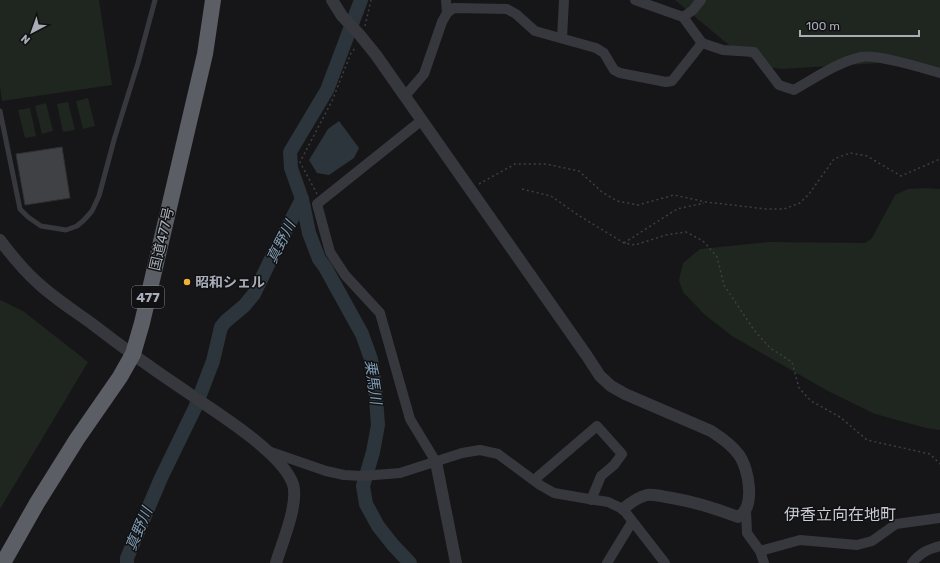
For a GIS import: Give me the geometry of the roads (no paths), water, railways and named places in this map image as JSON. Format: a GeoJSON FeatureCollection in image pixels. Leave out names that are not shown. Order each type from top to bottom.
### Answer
{"type":"FeatureCollection","features":[{"type":"Feature","properties":{"kind":"highway","name":"国道477号"},"geometry":{"type":"LineString","coordinates":[[3,563],[77,439],[120,377],[133,354],[142,322],[203,61],[213,0]]}},
{"type":"Feature","properties":{"kind":"street"},"geometry":{"type":"LineString","coordinates":[[332,0],[342,16],[376,55],[600,376],[611,386],[625,394],[711,432],[732,446],[740,457],[749,483],[746,511],[747,534],[760,551],[764,563]]}},
{"type":"Feature","properties":{"kind":"street"},"geometry":{"type":"LineString","coordinates":[[446,0],[447,14]]}},
{"type":"Feature","properties":{"kind":"street"},"geometry":{"type":"LineString","coordinates":[[562,38],[564,0]]}},
{"type":"Feature","properties":{"kind":"street"},"geometry":{"type":"LineString","coordinates":[[635,0],[683,17],[702,43],[723,50],[754,52],[779,85],[794,90],[834,68],[863,56],[899,62],[940,73]]}},
{"type":"Feature","properties":{"kind":"street"},"geometry":{"type":"LineString","coordinates":[[683,17],[693,10],[700,0]]}},
{"type":"Feature","properties":{"kind":"street"},"geometry":{"type":"LineString","coordinates":[[405,96],[424,74],[442,22],[447,14],[454,8],[507,9],[516,14],[535,31],[562,38],[600,51],[606,56],[614,70],[620,73],[666,82],[672,81],[702,43]]}},
{"type":"Feature","properties":{"kind":"street"},"geometry":{"type":"LineString","coordinates":[[422,120],[317,204],[330,252],[345,275],[380,313],[410,419],[436,462],[456,563]]}},
{"type":"Feature","properties":{"kind":"street"},"geometry":{"type":"LineString","coordinates":[[0,240],[16,261],[38,284],[133,354],[248,434],[284,469],[293,485],[294,500],[276,563]]}},
{"type":"Feature","properties":{"kind":"street"},"geometry":{"type":"LineString","coordinates":[[534,480],[597,426],[622,454],[614,465],[601,476],[591,500]]}},
{"type":"Feature","properties":{"kind":"street"},"geometry":{"type":"LineString","coordinates":[[266,450],[344,476],[378,476],[400,473],[462,453],[480,450],[498,454],[554,493],[608,502],[623,509],[665,563]]}},
{"type":"Feature","properties":{"kind":"street"},"geometry":{"type":"LineString","coordinates":[[623,509],[631,502],[648,495],[661,496],[705,505],[738,517],[746,511]]}},
{"type":"Feature","properties":{"kind":"street"},"geometry":{"type":"LineString","coordinates":[[760,551],[800,540],[857,544],[872,541],[896,524],[940,518]]}},
{"type":"Feature","properties":{"kind":"street"},"geometry":{"type":"LineString","coordinates":[[607,563],[632,522]]}},
{"type":"Feature","properties":{"kind":"street"},"geometry":{"type":"LineString","coordinates":[[912,563],[917,556],[925,550],[940,546]]}},
{"type":"Feature","properties":{"kind":"lane"},"geometry":{"type":"LineString","coordinates":[[0,111],[20,210],[41,226],[66,230],[77,226],[92,211],[99,196],[155,0]]}},
{"type":"Feature","properties":{"kind":"waterway","name":"乗馬川"},"geometry":{"type":"LineString","coordinates":[[361,0],[327,90],[290,152],[291,168],[302,199],[309,233],[319,259],[325,267],[362,334],[371,359],[375,385],[378,425],[373,452],[363,486],[366,504],[378,526],[410,563]]}},
{"type":"Feature","properties":{"kind":"waterway","name":"真野川"},"geometry":{"type":"LineString","coordinates":[[127,563],[127,558],[161,478],[195,408],[213,361],[221,327],[244,306],[254,294],[302,199]]}},
{"type":"Feature","properties":{"kind":"place","name":"昭和シェル"},"geometry":{"type":"Point","coordinates":[187,282]}},
{"type":"Feature","properties":{"kind":"district","name":"伊香立向在地町"},"geometry":{"type":"Point","coordinates":[840,514]}}]}
